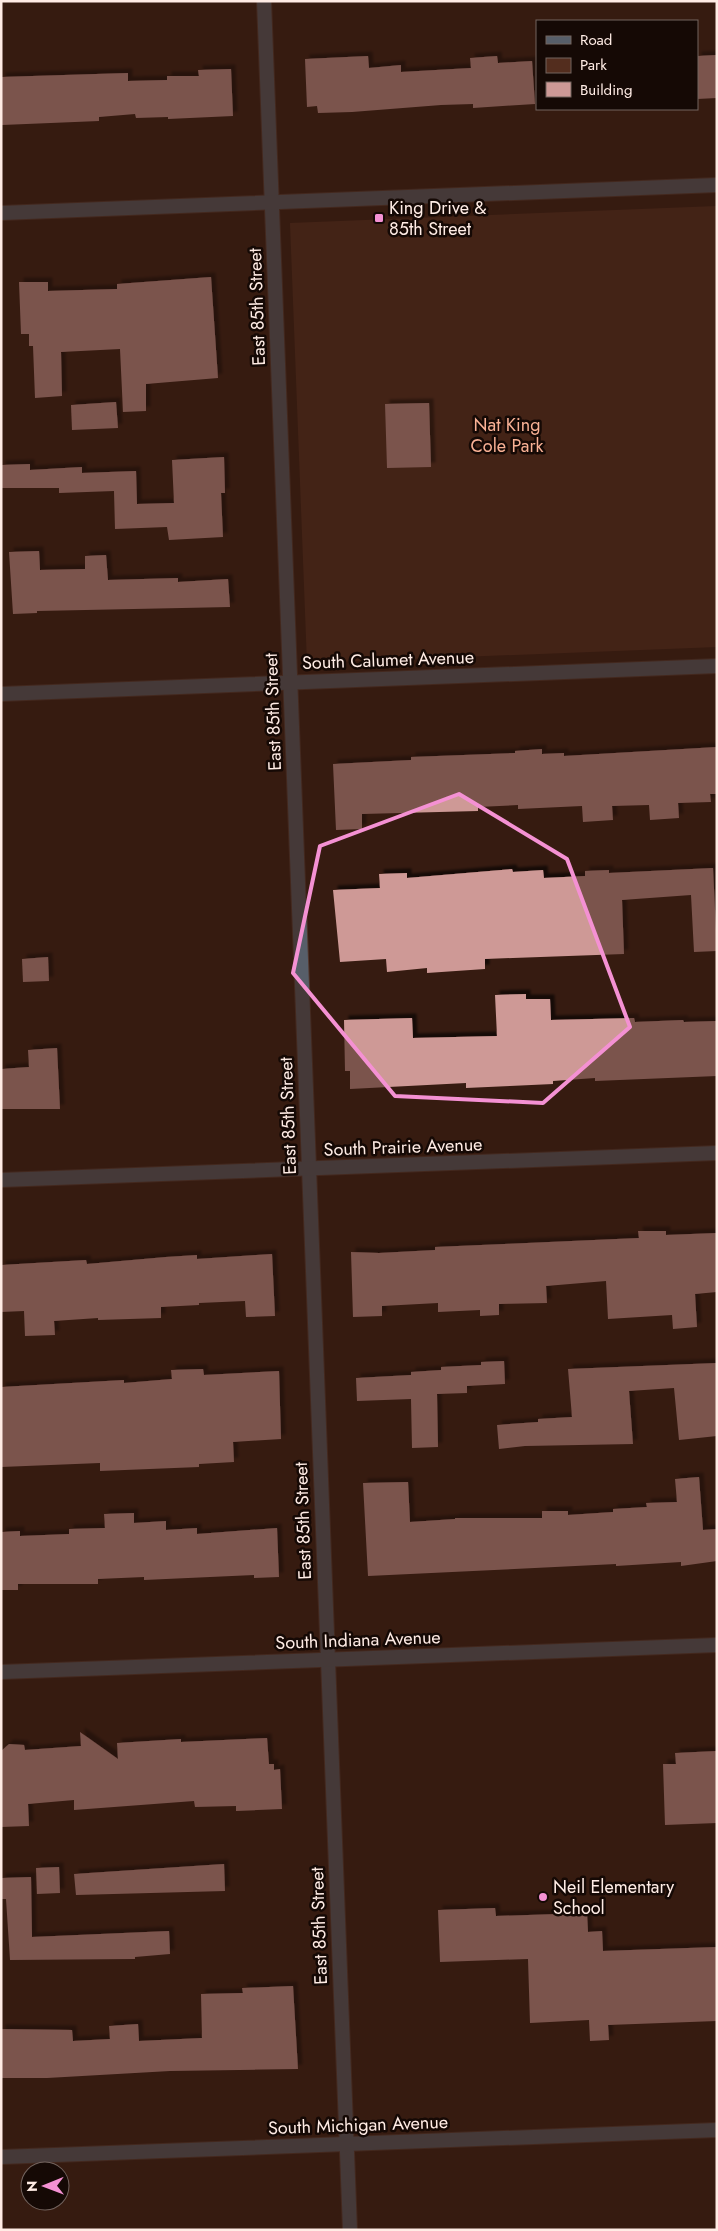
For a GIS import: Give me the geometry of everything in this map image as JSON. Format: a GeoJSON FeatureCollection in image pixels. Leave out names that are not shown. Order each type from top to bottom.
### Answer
{"type":"FeatureCollection","features":[{"type":"Feature","properties":{"kind":"street","name":"East 85th Street"},"geometry":{"type":"LineString","coordinates":[[264,1],[350,2230]]}},
{"type":"Feature","properties":{"kind":"street"},"geometry":{"type":"LineString","coordinates":[[1,213],[717,184]]}},
{"type":"Feature","properties":{"kind":"street","name":"South Calumet Avenue"},"geometry":{"type":"LineString","coordinates":[[1,694],[717,666]]}},
{"type":"Feature","properties":{"kind":"street","name":"South Prairie Avenue"},"geometry":{"type":"LineString","coordinates":[[1,1180],[309,1170],[717,1153]]}},
{"type":"Feature","properties":{"kind":"street","name":"South Indiana Avenue"},"geometry":{"type":"LineString","coordinates":[[1,1672],[717,1645]]}},
{"type":"Feature","properties":{"kind":"street","name":"South Michigan Avenue"},"geometry":{"type":"LineString","coordinates":[[1,2157],[717,2130]]}},
{"type":"Feature","properties":{"kind":"highlighted area"},"geometry":{"type":"Polygon","coordinates":[[[459,794],[567,859],[630,1027],[543,1103],[395,1096],[293,973],[320,846],[459,794]]]}},
{"type":"Feature","properties":{"kind":"green space","name":"Nat King Cole Park"},"geometry":{"type":"Polygon","coordinates":[[[717,206],[717,647],[307,663],[290,223],[717,206]]]}},
{"type":"Feature","properties":{"kind":"building"},"geometry":{"type":"Polygon","coordinates":[[[717,55],[717,98],[698,99],[698,56],[717,55]]]}},
{"type":"Feature","properties":{"kind":"building"},"geometry":{"type":"Polygon","coordinates":[[[368,56],[369,68],[401,65],[401,72],[471,68],[470,58],[497,56],[498,63],[532,61],[535,104],[473,108],[473,104],[441,105],[318,113],[317,106],[307,107],[305,59],[368,56]]]}},
{"type":"Feature","properties":{"kind":"building"},"geometry":{"type":"Polygon","coordinates":[[[231,69],[233,116],[168,119],[168,117],[136,118],[135,114],[99,117],[99,121],[2,125],[1,77],[128,73],[128,81],[167,80],[167,76],[199,76],[198,70],[231,69]]]}},
{"type":"Feature","properties":{"kind":"building"},"geometry":{"type":"Polygon","coordinates":[[[211,277],[218,378],[146,384],[146,411],[123,412],[120,349],[61,352],[62,396],[35,398],[33,346],[29,346],[29,334],[21,334],[19,282],[48,282],[48,291],[117,289],[117,284],[211,277]]]}},
{"type":"Feature","properties":{"kind":"building"},"geometry":{"type":"Polygon","coordinates":[[[116,402],[118,428],[72,430],[71,405],[116,402]]]}},
{"type":"Feature","properties":{"kind":"building"},"geometry":{"type":"Polygon","coordinates":[[[429,403],[431,467],[387,468],[385,404],[429,403]]]}},
{"type":"Feature","properties":{"kind":"building"},"geometry":{"type":"Polygon","coordinates":[[[224,457],[225,493],[221,493],[223,537],[169,540],[167,527],[115,529],[114,491],[59,493],[59,488],[1,488],[1,465],[30,464],[30,470],[82,467],[82,473],[136,471],[137,504],[174,503],[172,460],[224,457]]]}},
{"type":"Feature","properties":{"kind":"building"},"geometry":{"type":"Polygon","coordinates":[[[39,551],[40,570],[85,569],[85,556],[106,555],[108,580],[178,578],[178,582],[228,579],[230,607],[37,611],[37,613],[13,614],[9,552],[39,551]]]}},
{"type":"Feature","properties":{"kind":"building"},"geometry":{"type":"Polygon","coordinates":[[[717,747],[717,794],[710,794],[711,802],[678,803],[679,818],[650,820],[649,805],[612,806],[613,820],[583,822],[582,806],[518,809],[518,805],[478,807],[478,811],[362,814],[362,829],[336,830],[333,764],[411,760],[411,757],[515,753],[515,751],[542,749],[542,754],[564,753],[564,756],[717,747]]]}},
{"type":"Feature","properties":{"kind":"building"},"geometry":{"type":"Polygon","coordinates":[[[713,868],[717,951],[694,952],[691,895],[622,900],[624,954],[485,959],[485,969],[427,973],[427,968],[387,972],[386,959],[340,962],[333,890],[380,888],[379,874],[407,873],[407,878],[512,869],[513,872],[543,870],[544,878],[585,876],[585,871],[609,870],[609,873],[713,868]]]}},
{"type":"Feature","properties":{"kind":"building"},"geometry":{"type":"Polygon","coordinates":[[[48,957],[49,981],[23,982],[22,959],[48,957]]]}},
{"type":"Feature","properties":{"kind":"building"},"geometry":{"type":"Polygon","coordinates":[[[526,994],[526,999],[550,999],[551,1020],[634,1018],[635,1022],[717,1021],[717,1076],[595,1081],[595,1078],[553,1081],[553,1084],[466,1088],[466,1083],[350,1089],[350,1071],[345,1071],[344,1020],[412,1018],[413,1038],[497,1036],[495,995],[526,994]]]}},
{"type":"Feature","properties":{"kind":"building"},"geometry":{"type":"Polygon","coordinates":[[[57,1048],[60,1109],[1,1109],[1,1069],[29,1067],[28,1050],[57,1048]]]}},
{"type":"Feature","properties":{"kind":"building"},"geometry":{"type":"Polygon","coordinates":[[[638,1231],[666,1231],[666,1235],[717,1233],[717,1292],[695,1294],[697,1327],[673,1329],[672,1315],[608,1319],[606,1281],[546,1286],[547,1303],[499,1304],[499,1315],[480,1316],[480,1310],[438,1312],[438,1303],[382,1306],[382,1316],[353,1317],[351,1252],[379,1253],[435,1250],[435,1247],[639,1238],[638,1231]]]}},
{"type":"Feature","properties":{"kind":"building"},"geometry":{"type":"Polygon","coordinates":[[[272,1254],[275,1316],[246,1317],[245,1301],[199,1303],[199,1305],[161,1307],[161,1318],[98,1320],[98,1318],[54,1321],[55,1335],[25,1336],[24,1311],[1,1312],[1,1265],[86,1260],[87,1264],[197,1255],[197,1259],[272,1254]]]}},
{"type":"Feature","properties":{"kind":"building"},"geometry":{"type":"Polygon","coordinates":[[[504,1361],[505,1384],[467,1386],[467,1393],[437,1394],[438,1447],[412,1448],[411,1399],[357,1401],[356,1378],[411,1375],[411,1372],[441,1370],[441,1367],[481,1365],[481,1362],[504,1361]]]}},
{"type":"Feature","properties":{"kind":"building"},"geometry":{"type":"Polygon","coordinates":[[[717,1363],[717,1436],[679,1440],[674,1388],[629,1391],[633,1444],[525,1446],[499,1449],[497,1425],[538,1422],[538,1419],[572,1417],[568,1369],[717,1363]]]}},
{"type":"Feature","properties":{"kind":"building"},"geometry":{"type":"Polygon","coordinates":[[[203,1369],[204,1375],[279,1371],[281,1439],[233,1442],[234,1462],[199,1464],[199,1467],[100,1471],[100,1463],[1,1467],[1,1387],[124,1380],[124,1383],[172,1379],[171,1370],[203,1369]]]}},
{"type":"Feature","properties":{"kind":"building"},"geometry":{"type":"Polygon","coordinates":[[[699,1477],[703,1530],[717,1529],[717,1561],[681,1566],[681,1562],[616,1566],[616,1564],[368,1576],[363,1483],[408,1482],[410,1522],[455,1518],[542,1518],[542,1511],[568,1511],[568,1515],[613,1512],[613,1509],[647,1507],[646,1503],[677,1502],[675,1479],[699,1477]]]}},
{"type":"Feature","properties":{"kind":"building"},"geometry":{"type":"Polygon","coordinates":[[[134,1513],[134,1523],[166,1521],[166,1530],[197,1528],[197,1534],[277,1528],[279,1577],[254,1578],[254,1575],[144,1580],[144,1577],[98,1579],[98,1584],[18,1584],[18,1590],[1,1590],[1,1532],[20,1531],[20,1536],[69,1534],[69,1529],[105,1528],[104,1514],[134,1513]]]}},
{"type":"Feature","properties":{"kind":"building"},"geometry":{"type":"Polygon","coordinates":[[[80,1732],[118,1759],[117,1743],[181,1739],[181,1742],[267,1738],[269,1764],[274,1764],[274,1770],[280,1769],[282,1809],[236,1811],[236,1806],[195,1807],[194,1801],[74,1810],[74,1800],[28,1804],[29,1826],[1,1827],[1,1751],[9,1744],[24,1745],[25,1750],[81,1746],[80,1732]]]}},
{"type":"Feature","properties":{"kind":"building"},"geometry":{"type":"Polygon","coordinates":[[[717,1751],[717,1823],[665,1825],[663,1764],[676,1764],[675,1753],[717,1751]]]}},
{"type":"Feature","properties":{"kind":"building"},"geometry":{"type":"Polygon","coordinates":[[[224,1864],[225,1891],[76,1895],[74,1874],[224,1864]]]}},
{"type":"Feature","properties":{"kind":"building"},"geometry":{"type":"Polygon","coordinates":[[[59,1867],[60,1893],[37,1894],[36,1868],[59,1867]]]}},
{"type":"Feature","properties":{"kind":"building"},"geometry":{"type":"Polygon","coordinates":[[[31,1877],[32,1937],[169,1931],[170,1954],[135,1957],[135,1959],[10,1960],[6,1899],[1,1899],[1,1878],[31,1877]]]}},
{"type":"Feature","properties":{"kind":"building"},"geometry":{"type":"Polygon","coordinates":[[[495,1908],[496,1916],[587,1913],[588,1932],[602,1931],[603,1951],[717,1947],[717,2021],[608,2025],[609,2040],[590,2041],[589,2020],[530,2023],[528,1959],[440,1962],[438,1910],[495,1908]]]}},
{"type":"Feature","properties":{"kind":"building"},"geometry":{"type":"Polygon","coordinates":[[[293,1986],[298,2069],[170,2071],[47,2078],[1,2078],[1,2029],[72,2030],[73,2041],[110,2039],[109,2026],[138,2024],[139,2041],[202,2038],[201,1994],[243,1993],[242,1988],[293,1986]]]}},
{"type":"Feature","properties":{"kind":"place","name":"King Drive & 85th Street"},"geometry":{"type":"Point","coordinates":[379,218]}},
{"type":"Feature","properties":{"kind":"place","name":"Neil Elementary School"},"geometry":{"type":"Point","coordinates":[543,1897]}}]}
